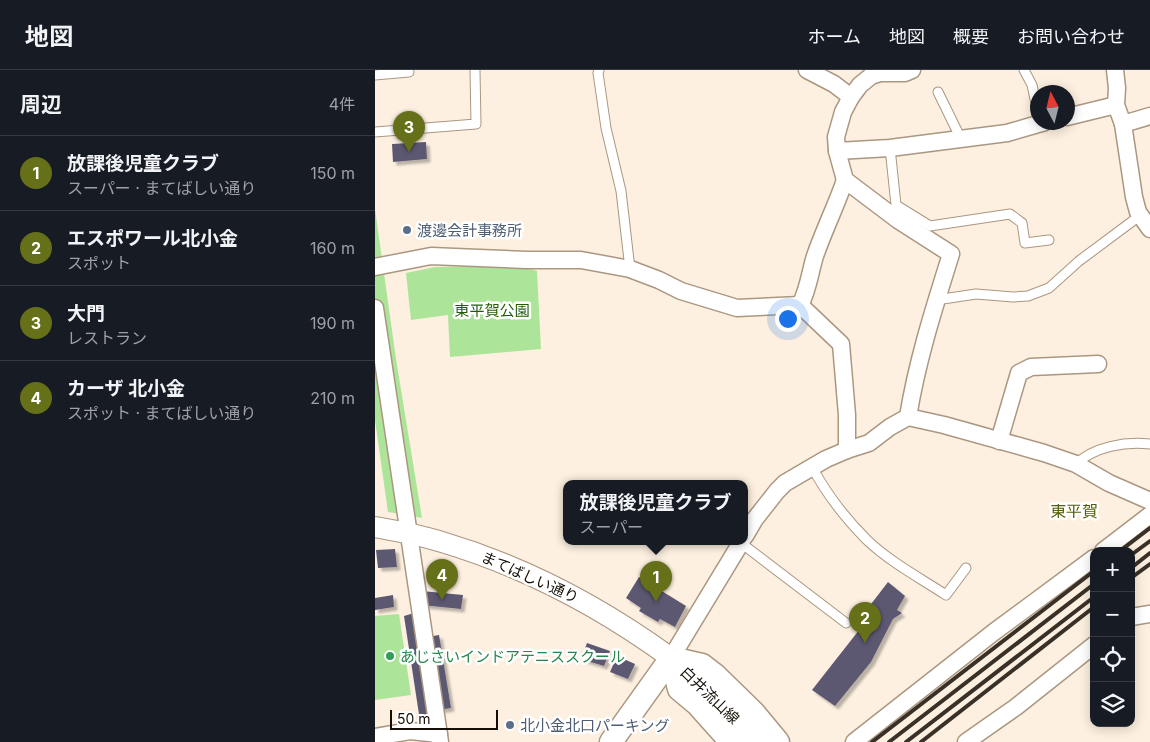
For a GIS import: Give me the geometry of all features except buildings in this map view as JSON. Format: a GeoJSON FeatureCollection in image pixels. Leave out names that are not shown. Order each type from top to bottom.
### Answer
{"type":"FeatureCollection","features":[{"type":"Feature","properties":{"kind":"main road","name":"白井流山線"},"geometry":{"type":"LineString","coordinates":[[611,742],[671,658],[722,705],[755,742]]}},
{"type":"Feature","properties":{"kind":"main road"},"geometry":{"type":"LineString","coordinates":[[731,742],[697,704],[679,689],[671,658],[702,665],[715,675],[754,713],[778,742]]}},
{"type":"Feature","properties":{"kind":"street"},"geometry":{"type":"LineString","coordinates":[[807,70],[835,84],[851,97]]}},
{"type":"Feature","properties":{"kind":"street"},"geometry":{"type":"LineString","coordinates":[[800,305],[831,211],[838,201],[845,180],[835,137],[843,112],[860,85],[871,76],[881,73],[905,73],[913,70]]}},
{"type":"Feature","properties":{"kind":"street"},"geometry":{"type":"LineString","coordinates":[[1115,70],[1116,104],[1123,124],[1134,197],[1146,223]]}},
{"type":"Feature","properties":{"kind":"street"},"geometry":{"type":"LineString","coordinates":[[1075,115],[1116,104]]}},
{"type":"Feature","properties":{"kind":"street"},"geometry":{"type":"LineString","coordinates":[[1123,124],[1150,116]]}},
{"type":"Feature","properties":{"kind":"street"},"geometry":{"type":"LineString","coordinates":[[837,151],[890,148],[1007,133],[1030,124]]}},
{"type":"Feature","properties":{"kind":"street"},"geometry":{"type":"LineString","coordinates":[[845,180],[897,220],[951,254],[936,300],[914,385],[908,417]]}},
{"type":"Feature","properties":{"kind":"street"},"geometry":{"type":"LineString","coordinates":[[375,267],[431,256],[581,260],[630,269],[681,291],[737,308],[800,305],[841,344],[847,414],[847,450]]}},
{"type":"Feature","properties":{"kind":"street"},"geometry":{"type":"LineString","coordinates":[[375,308],[439,738],[410,731],[375,737]]}},
{"type":"Feature","properties":{"kind":"street"},"geometry":{"type":"LineString","coordinates":[[999,441],[1019,373],[1031,367],[1098,364]]}},
{"type":"Feature","properties":{"kind":"street"},"geometry":{"type":"LineString","coordinates":[[748,531],[755,519],[785,483],[826,459],[847,450],[869,444],[890,427],[908,417],[1076,464],[1109,482],[1150,500]]}},
{"type":"Feature","properties":{"kind":"street"},"geometry":{"type":"LineString","coordinates":[[1108,547],[1150,515]]}},
{"type":"Feature","properties":{"kind":"street","name":"まてばしい通り"},"geometry":{"type":"LineString","coordinates":[[375,527],[440,541],[539,578],[607,615],[671,658]]}},
{"type":"Feature","properties":{"kind":"street"},"geometry":{"type":"LineString","coordinates":[[671,658],[740,545]]}},
{"type":"Feature","properties":{"kind":"street"},"geometry":{"type":"LineString","coordinates":[[854,742],[994,632],[1090,561]]}},
{"type":"Feature","properties":{"kind":"street"},"geometry":{"type":"LineString","coordinates":[[1135,616],[1150,614]]}},
{"type":"Feature","properties":{"kind":"street"},"geometry":{"type":"LineString","coordinates":[[966,742],[1016,707],[1090,648]]}},
{"type":"Feature","properties":{"kind":"lane"},"geometry":{"type":"LineString","coordinates":[[375,132],[476,124],[475,70]]}},
{"type":"Feature","properties":{"kind":"lane"},"geometry":{"type":"LineString","coordinates":[[599,70],[606,128],[621,191],[630,269]]}},
{"type":"Feature","properties":{"kind":"lane"},"geometry":{"type":"LineString","coordinates":[[1024,70],[1032,85]]}},
{"type":"Feature","properties":{"kind":"lane"},"geometry":{"type":"LineString","coordinates":[[375,75],[409,72]]}},
{"type":"Feature","properties":{"kind":"lane"},"geometry":{"type":"LineString","coordinates":[[938,92],[961,139]]}},
{"type":"Feature","properties":{"kind":"lane"},"geometry":{"type":"LineString","coordinates":[[890,148],[896,205],[929,226],[1010,214],[1022,223],[1025,243],[1049,240]]}},
{"type":"Feature","properties":{"kind":"lane"},"geometry":{"type":"LineString","coordinates":[[936,300],[976,294],[1013,297],[1028,296],[1049,288],[1079,261],[1134,220],[1146,223]]}},
{"type":"Feature","properties":{"kind":"lane"},"geometry":{"type":"LineString","coordinates":[[1076,464],[1083,457],[1118,445],[1135,442],[1150,444]]}},
{"type":"Feature","properties":{"kind":"lane"},"geometry":{"type":"LineString","coordinates":[[812,467],[820,482],[849,520],[868,540],[919,578],[946,595],[966,568]]}},
{"type":"Feature","properties":{"kind":"lane"},"geometry":{"type":"LineString","coordinates":[[748,544],[847,623]]}},
{"type":"Feature","properties":{"kind":"green space"},"geometry":{"type":"Polygon","coordinates":[[[375,209],[396,359],[422,518],[388,512],[375,420],[375,209]]]}},
{"type":"Feature","properties":{"kind":"green space","name":"東平賀公園"},"geometry":{"type":"Polygon","coordinates":[[[435,267],[522,267],[537,271],[541,349],[450,357],[448,315],[411,320],[406,273],[435,267]]]}},
{"type":"Feature","properties":{"kind":"green space","name":"あじさいインドアテニススクール"},"geometry":{"type":"Polygon","coordinates":[[[399,614],[411,695],[375,700],[375,616],[399,614]]]}},
{"type":"Feature","properties":{"kind":"railway"},"geometry":{"type":"LineString","coordinates":[[1125,547],[1150,528]]}},
{"type":"Feature","properties":{"kind":"railway"},"geometry":{"type":"LineString","coordinates":[[1135,552],[1150,541]]}},
{"type":"Feature","properties":{"kind":"railway"},"geometry":{"type":"LineString","coordinates":[[1135,565],[1150,553]]}},
{"type":"Feature","properties":{"kind":"railway"},"geometry":{"type":"LineString","coordinates":[[1135,575],[1150,564]]}},
{"type":"Feature","properties":{"kind":"railway"},"geometry":{"type":"LineString","coordinates":[[872,742],[1090,574]]}},
{"type":"Feature","properties":{"kind":"railway"},"geometry":{"type":"LineString","coordinates":[[889,742],[1090,587]]}},
{"type":"Feature","properties":{"kind":"railway"},"geometry":{"type":"LineString","coordinates":[[906,742],[1090,600]]}},
{"type":"Feature","properties":{"kind":"railway"},"geometry":{"type":"LineString","coordinates":[[921,742],[1090,610]]}},
{"type":"Feature","properties":{"kind":"place","name":"大門"},"geometry":{"type":"Point","coordinates":[409,152]}},
{"type":"Feature","properties":{"kind":"place","name":"渡邊会計事務所"},"geometry":{"type":"Point","coordinates":[407,230]}},
{"type":"Feature","properties":{"kind":"place","name":"カーザ 北小金"},"geometry":{"type":"Point","coordinates":[442,600]}},
{"type":"Feature","properties":{"kind":"place","name":"放課後児童クラブ"},"geometry":{"type":"Point","coordinates":[656,602]}},
{"type":"Feature","properties":{"kind":"place","name":"エスポワール北小金"},"geometry":{"type":"Point","coordinates":[865,643]}},
{"type":"Feature","properties":{"kind":"place","name":"あじさいインドアテニススクール"},"geometry":{"type":"Point","coordinates":[390,656]}},
{"type":"Feature","properties":{"kind":"place","name":"北小金北口パーキング"},"geometry":{"type":"Point","coordinates":[510,725]}},
{"type":"Feature","properties":{"kind":"district","name":"東平賀"},"geometry":{"type":"Point","coordinates":[1074,511]}}]}
